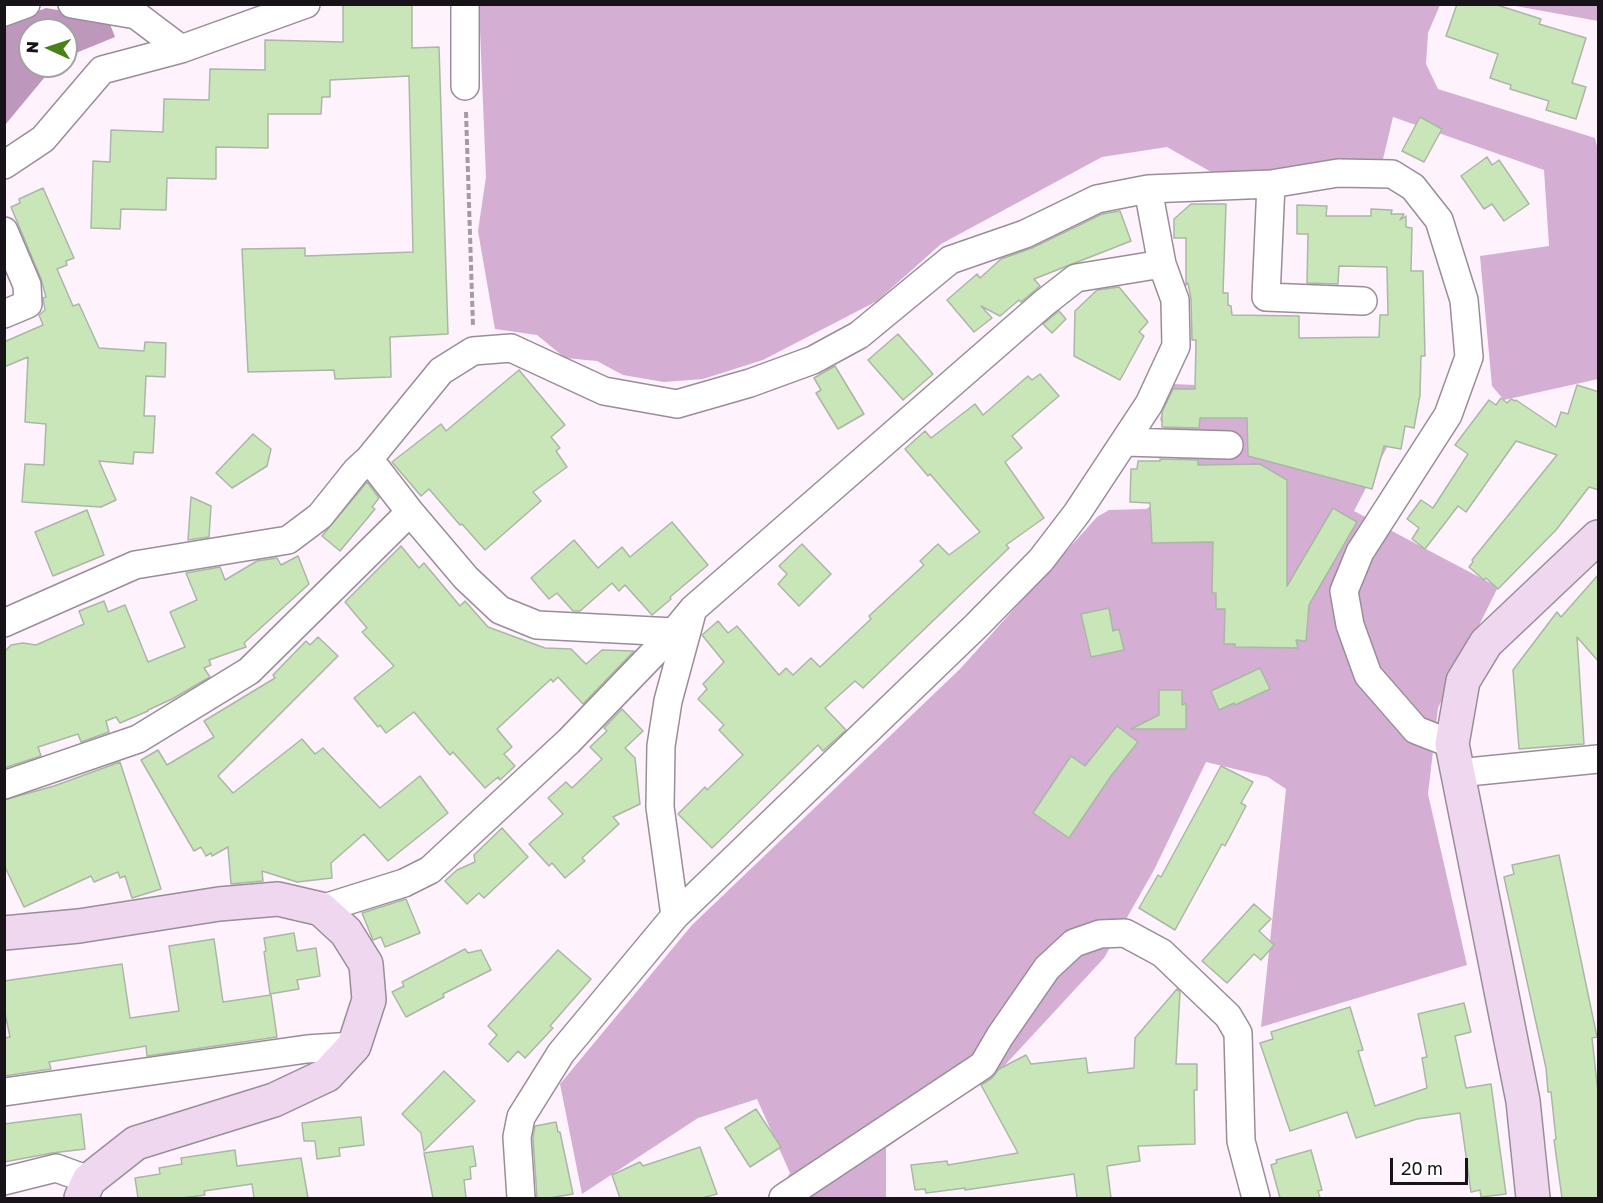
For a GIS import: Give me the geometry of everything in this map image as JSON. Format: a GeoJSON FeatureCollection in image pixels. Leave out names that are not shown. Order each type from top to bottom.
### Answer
{"type":"FeatureCollection","features":[{"type":"Feature","properties":{"kind":"street"},"geometry":{"type":"LineString","coordinates":[[4,12],[26,4]]}},
{"type":"Feature","properties":{"kind":"street"},"geometry":{"type":"LineString","coordinates":[[72,4],[135,15],[181,49]]}},
{"type":"Feature","properties":{"kind":"street"},"geometry":{"type":"LineString","coordinates":[[4,165],[42,139],[102,70],[181,49],[306,4]]}},
{"type":"Feature","properties":{"kind":"street"},"geometry":{"type":"LineString","coordinates":[[465,4],[465,87]]}},
{"type":"Feature","properties":{"kind":"street"},"geometry":{"type":"LineString","coordinates":[[4,623],[135,565],[288,540],[320,516],[441,371],[473,351],[511,348],[604,391],[677,404],[750,383],[813,360],[859,336],[950,260],[1025,234],[1097,199],[1148,189],[1271,184],[1338,173],[1392,174],[1413,187],[1439,220],[1464,300],[1469,357],[1448,415],[1360,552],[1344,591],[1350,625],[1368,675],[1416,730],[1455,758],[1599,759]]}},
{"type":"Feature","properties":{"kind":"street"},"geometry":{"type":"LineString","coordinates":[[1271,184],[1266,297],[1363,301]]}},
{"type":"Feature","properties":{"kind":"street"},"geometry":{"type":"LineString","coordinates":[[521,1198],[517,1137],[521,1117],[561,1053],[675,916],[976,626],[1041,560],[1077,513],[1149,404],[1176,346],[1175,300],[1162,264],[1148,189]]}},
{"type":"Feature","properties":{"kind":"street"},"geometry":{"type":"LineString","coordinates":[[4,231],[27,285],[28,304],[4,314]]}},
{"type":"Feature","properties":{"kind":"street"},"geometry":{"type":"LineString","coordinates":[[321,909],[404,883],[430,870],[569,741],[674,632],[693,609],[949,383],[1076,278],[1162,264]]}},
{"type":"Feature","properties":{"kind":"street"},"geometry":{"type":"LineString","coordinates":[[1124,442],[1229,445]]}},
{"type":"Feature","properties":{"kind":"street"},"geometry":{"type":"LineString","coordinates":[[369,459],[410,513],[466,578],[500,610],[537,625],[674,632]]}},
{"type":"Feature","properties":{"kind":"street"},"geometry":{"type":"LineString","coordinates":[[4,784],[138,739],[249,670],[410,513]]}},
{"type":"Feature","properties":{"kind":"street"},"geometry":{"type":"LineString","coordinates":[[1533,1198],[1523,1101],[1455,758],[1463,681],[1486,643],[1599,537]]}},
{"type":"Feature","properties":{"kind":"street"},"geometry":{"type":"LineString","coordinates":[[675,916],[660,807],[661,746],[668,700],[693,609]]}},
{"type":"Feature","properties":{"kind":"street"},"geometry":{"type":"LineString","coordinates":[[4,933],[79,926],[231,903],[278,899],[321,909],[346,932],[366,964],[369,1000],[354,1046],[327,1075],[274,1100],[136,1143],[85,1189],[56,1168],[4,1181]]}},
{"type":"Feature","properties":{"kind":"street"},"geometry":{"type":"LineString","coordinates":[[783,1198],[983,1065],[1047,968],[1074,943],[1100,934],[1125,933],[1162,953],[1228,1017],[1238,1033],[1241,1141],[1256,1198]]}},
{"type":"Feature","properties":{"kind":"street"},"geometry":{"type":"LineString","coordinates":[[4,1092],[307,1049],[354,1046]]}},
{"type":"Feature","properties":{"kind":"path"},"geometry":{"type":"LineString","coordinates":[[465,87],[473,351]]}},
{"type":"Feature","properties":{"kind":"shaded area"},"geometry":{"type":"Polygon","coordinates":[[[479,5],[1440,5],[1428,33],[1426,64],[1438,89],[1595,138],[1598,151],[1598,379],[1504,400],[1492,386],[1480,256],[1549,246],[1544,170],[1393,117],[1383,159],[1308,164],[1236,186],[1167,147],[1102,157],[941,244],[877,301],[763,360],[703,379],[664,382],[623,375],[597,361],[565,358],[537,335],[495,329],[478,231],[486,177],[479,5]]]}},
{"type":"Feature","properties":{"kind":"shaded area"},"geometry":{"type":"Polygon","coordinates":[[[1510,5],[1598,5],[1598,21],[1510,5]]]}},
{"type":"Feature","properties":{"kind":"shaded area"},"geometry":{"type":"Polygon","coordinates":[[[46,8],[108,19],[115,37],[78,52],[78,18],[20,18],[46,8]]]}},
{"type":"Feature","properties":{"kind":"shaded area"},"geometry":{"type":"Polygon","coordinates":[[[18,19],[18,78],[44,78],[5,125],[5,24],[18,19]]]}},
{"type":"Feature","properties":{"kind":"shaded area"},"geometry":{"type":"Polygon","coordinates":[[[1173,384],[1414,395],[1354,511],[1498,587],[1438,708],[1428,794],[1467,965],[1261,1027],[1286,789],[1268,777],[1206,762],[1154,870],[1104,958],[1005,1065],[886,1148],[886,1198],[775,1198],[790,1173],[757,1099],[698,1118],[582,1194],[560,1084],[692,925],[960,669],[1097,517],[1109,510],[1146,509],[1188,484],[1160,419],[1173,384]]]}},
{"type":"Feature","properties":{"kind":"building"},"geometry":{"type":"Polygon","coordinates":[[[343,4],[412,4],[412,48],[439,47],[448,334],[390,337],[391,377],[335,379],[334,370],[248,372],[242,249],[305,248],[305,256],[413,252],[409,76],[330,80],[330,97],[322,97],[321,114],[268,114],[268,148],[216,147],[216,179],[167,178],[166,210],[121,209],[120,229],[91,228],[93,161],[110,162],[111,130],[163,132],[164,99],[209,100],[210,69],[265,70],[265,40],[343,42],[343,4]]]}},
{"type":"Feature","properties":{"kind":"building"},"geometry":{"type":"Polygon","coordinates":[[[1457,4],[1494,4],[1541,19],[1539,24],[1586,38],[1572,83],[1586,87],[1576,119],[1546,110],[1549,101],[1510,89],[1511,85],[1490,78],[1498,54],[1446,36],[1457,4]]]}},
{"type":"Feature","properties":{"kind":"building"},"geometry":{"type":"Polygon","coordinates":[[[1420,117],[1442,129],[1424,162],[1402,151],[1420,117]]]}},
{"type":"Feature","properties":{"kind":"building"},"geometry":{"type":"Polygon","coordinates":[[[1487,157],[1492,165],[1499,160],[1529,204],[1504,221],[1492,204],[1484,209],[1461,176],[1487,157]]]}},
{"type":"Feature","properties":{"kind":"building"},"geometry":{"type":"Polygon","coordinates":[[[43,188],[74,258],[66,261],[67,265],[57,269],[73,306],[79,304],[99,348],[144,351],[145,342],[166,343],[165,377],[146,376],[144,416],[155,416],[153,453],[134,452],[133,464],[99,461],[116,500],[101,507],[22,502],[25,464],[44,465],[46,424],[25,422],[28,357],[4,367],[4,342],[43,325],[39,315],[45,310],[43,298],[46,297],[41,279],[11,207],[20,203],[19,199],[43,188]]]}},
{"type":"Feature","properties":{"kind":"building"},"geometry":{"type":"Polygon","coordinates":[[[1191,204],[1226,204],[1223,293],[1228,293],[1228,305],[1231,306],[1232,315],[1299,316],[1299,338],[1379,337],[1380,315],[1388,315],[1387,267],[1339,266],[1338,284],[1307,283],[1308,234],[1297,234],[1297,205],[1327,206],[1326,216],[1371,216],[1371,209],[1392,210],[1391,214],[1404,214],[1400,220],[1406,216],[1406,227],[1412,228],[1411,271],[1423,271],[1425,356],[1421,356],[1420,395],[1414,428],[1405,426],[1401,449],[1384,446],[1372,489],[1248,456],[1247,418],[1200,418],[1199,428],[1162,427],[1162,412],[1173,389],[1195,389],[1196,340],[1192,340],[1191,299],[1188,283],[1186,285],[1186,238],[1174,238],[1174,219],[1191,204]]]}},
{"type":"Feature","properties":{"kind":"building"},"geometry":{"type":"Polygon","coordinates":[[[1120,211],[1131,241],[1034,279],[1040,286],[1000,316],[981,306],[992,318],[974,332],[947,300],[977,274],[980,278],[1001,259],[1032,248],[1102,214],[1120,211]]]}},
{"type":"Feature","properties":{"kind":"building"},"geometry":{"type":"Polygon","coordinates":[[[1119,287],[1148,322],[1139,332],[1144,336],[1120,380],[1074,356],[1075,311],[1097,290],[1119,287]]]}},
{"type":"Feature","properties":{"kind":"building"},"geometry":{"type":"Polygon","coordinates":[[[1059,311],[1066,319],[1052,333],[1043,324],[1059,311]]]}},
{"type":"Feature","properties":{"kind":"building"},"geometry":{"type":"Polygon","coordinates":[[[898,334],[933,374],[903,400],[868,360],[898,334]]]}},
{"type":"Feature","properties":{"kind":"building"},"geometry":{"type":"Polygon","coordinates":[[[835,366],[864,414],[838,429],[816,393],[821,390],[814,378],[835,366]]]}},
{"type":"Feature","properties":{"kind":"building"},"geometry":{"type":"Polygon","coordinates":[[[519,370],[565,425],[551,437],[560,448],[556,451],[567,467],[533,492],[541,501],[485,550],[429,489],[421,496],[392,462],[441,424],[446,431],[519,370]]]}},
{"type":"Feature","properties":{"kind":"building"},"geometry":{"type":"Polygon","coordinates":[[[1040,374],[1059,396],[1012,436],[1022,448],[1005,462],[1044,518],[1006,545],[1009,548],[863,688],[855,681],[825,708],[846,730],[823,751],[818,745],[712,848],[678,814],[705,787],[707,790],[743,755],[719,730],[724,725],[698,699],[707,689],[703,684],[724,662],[702,635],[718,621],[728,633],[737,626],[779,675],[786,668],[793,675],[811,658],[820,667],[871,619],[869,616],[924,565],[920,561],[938,544],[949,555],[980,532],[905,449],[925,431],[931,438],[975,404],[983,415],[1028,376],[1032,380],[1040,374]]]}},
{"type":"Feature","properties":{"kind":"building"},"geometry":{"type":"Polygon","coordinates":[[[1577,385],[1599,392],[1599,490],[1589,487],[1556,530],[1498,589],[1469,567],[1472,560],[1557,455],[1516,441],[1466,512],[1458,506],[1425,549],[1412,539],[1419,528],[1407,519],[1421,500],[1433,508],[1468,454],[1455,445],[1489,400],[1496,405],[1501,398],[1507,403],[1511,399],[1516,400],[1556,427],[1561,412],[1568,414],[1577,385]]]}},
{"type":"Feature","properties":{"kind":"building"},"geometry":{"type":"Polygon","coordinates":[[[253,434],[271,449],[267,466],[232,488],[216,473],[253,434]]]}},
{"type":"Feature","properties":{"kind":"building"},"geometry":{"type":"Polygon","coordinates":[[[1160,459],[1198,460],[1198,465],[1260,464],[1287,480],[1287,586],[1333,508],[1357,522],[1309,605],[1306,641],[1296,640],[1298,648],[1235,647],[1235,644],[1224,644],[1225,609],[1216,609],[1216,593],[1212,593],[1213,542],[1152,543],[1150,503],[1130,502],[1131,469],[1137,469],[1138,461],[1160,461],[1160,459]]]}},
{"type":"Feature","properties":{"kind":"building"},"geometry":{"type":"Polygon","coordinates":[[[367,482],[379,498],[372,507],[375,509],[340,551],[322,536],[367,482]]]}},
{"type":"Feature","properties":{"kind":"building"},"geometry":{"type":"Polygon","coordinates":[[[191,497],[211,506],[209,537],[188,540],[191,497]]]}},
{"type":"Feature","properties":{"kind":"building"},"geometry":{"type":"Polygon","coordinates":[[[87,510],[104,555],[53,576],[35,532],[87,510]]]}},
{"type":"Feature","properties":{"kind":"building"},"geometry":{"type":"Polygon","coordinates":[[[672,522],[708,565],[652,615],[625,585],[619,591],[612,583],[580,611],[573,611],[557,593],[549,599],[531,578],[574,540],[598,568],[622,547],[630,557],[672,522]]]}},
{"type":"Feature","properties":{"kind":"building"},"geometry":{"type":"Polygon","coordinates":[[[802,544],[831,574],[799,606],[778,584],[787,574],[779,566],[802,544]]]}},
{"type":"Feature","properties":{"kind":"building"},"geometry":{"type":"Polygon","coordinates":[[[401,546],[419,568],[424,563],[460,606],[465,601],[488,627],[545,648],[571,649],[586,664],[602,650],[634,651],[583,704],[558,677],[553,682],[551,679],[497,729],[512,747],[504,754],[515,766],[500,780],[498,777],[485,788],[453,752],[450,755],[414,712],[386,733],[380,725],[378,727],[354,698],[394,666],[362,632],[367,628],[345,602],[401,546]]]}},
{"type":"Feature","properties":{"kind":"building"},"geometry":{"type":"Polygon","coordinates":[[[298,556],[309,584],[244,643],[246,647],[209,660],[211,665],[204,668],[210,677],[172,699],[120,723],[116,717],[106,721],[109,732],[81,742],[78,734],[38,747],[41,756],[4,768],[4,652],[11,645],[23,643],[36,645],[84,624],[79,611],[104,601],[108,612],[125,605],[148,662],[185,647],[170,612],[197,600],[186,573],[220,567],[225,580],[257,561],[277,558],[281,565],[298,556]]]}},
{"type":"Feature","properties":{"kind":"building"},"geometry":{"type":"Polygon","coordinates":[[[1599,574],[1599,662],[1577,637],[1584,744],[1519,749],[1513,670],[1557,612],[1561,617],[1599,574]]]}},
{"type":"Feature","properties":{"kind":"building"},"geometry":{"type":"Polygon","coordinates":[[[1109,608],[1113,631],[1119,629],[1124,650],[1091,657],[1081,614],[1109,608]]]}},
{"type":"Feature","properties":{"kind":"building"},"geometry":{"type":"Polygon","coordinates":[[[318,637],[338,656],[218,776],[233,793],[302,739],[315,754],[323,748],[380,808],[420,776],[448,813],[388,861],[364,834],[331,863],[332,878],[297,882],[262,871],[263,881],[231,884],[228,847],[212,856],[211,853],[206,856],[201,847],[194,851],[141,760],[158,750],[167,765],[214,737],[204,721],[275,678],[273,675],[306,641],[310,645],[318,637]]]}},
{"type":"Feature","properties":{"kind":"building"},"geometry":{"type":"Polygon","coordinates":[[[1260,668],[1270,689],[1219,710],[1211,691],[1260,668]]]}},
{"type":"Feature","properties":{"kind":"building"},"geometry":{"type":"Polygon","coordinates":[[[1159,690],[1182,690],[1182,705],[1186,703],[1186,729],[1131,729],[1159,715],[1159,690]]]}},
{"type":"Feature","properties":{"kind":"building"},"geometry":{"type":"Polygon","coordinates":[[[622,709],[643,731],[625,748],[635,758],[640,804],[613,817],[619,824],[582,858],[585,861],[565,878],[552,863],[549,866],[529,844],[563,814],[548,798],[566,782],[572,788],[602,759],[590,747],[607,731],[604,728],[622,709]]]}},
{"type":"Feature","properties":{"kind":"building"},"geometry":{"type":"Polygon","coordinates":[[[1117,726],[1138,742],[1111,776],[1069,838],[1033,813],[1071,756],[1085,766],[1117,726]]]}},
{"type":"Feature","properties":{"kind":"building"},"geometry":{"type":"Polygon","coordinates":[[[120,762],[161,889],[132,898],[125,876],[120,878],[118,872],[94,882],[91,876],[24,907],[4,865],[4,800],[54,786],[120,762]]]}},
{"type":"Feature","properties":{"kind":"building"},"geometry":{"type":"Polygon","coordinates":[[[1221,766],[1253,782],[1241,803],[1246,806],[1225,846],[1222,844],[1175,930],[1139,908],[1158,875],[1161,877],[1221,766]]]}},
{"type":"Feature","properties":{"kind":"building"},"geometry":{"type":"Polygon","coordinates":[[[502,828],[528,857],[484,898],[479,893],[467,904],[445,881],[457,870],[475,862],[474,855],[502,828]]]}},
{"type":"Feature","properties":{"kind":"building"},"geometry":{"type":"Polygon","coordinates":[[[1559,855],[1597,1037],[1592,1038],[1599,1102],[1599,1198],[1562,1198],[1554,1140],[1556,1139],[1551,1092],[1548,1092],[1546,1068],[1504,877],[1514,874],[1512,865],[1559,855]]]}},
{"type":"Feature","properties":{"kind":"building"},"geometry":{"type":"Polygon","coordinates":[[[406,899],[420,933],[385,947],[381,937],[373,940],[362,913],[406,899]]]}},
{"type":"Feature","properties":{"kind":"building"},"geometry":{"type":"Polygon","coordinates":[[[1254,904],[1271,919],[1259,931],[1274,945],[1261,960],[1254,954],[1227,983],[1202,961],[1254,904]]]}},
{"type":"Feature","properties":{"kind":"building"},"geometry":{"type":"Polygon","coordinates":[[[294,933],[297,951],[316,948],[320,976],[297,980],[299,989],[270,994],[264,938],[294,933]]]}},
{"type":"Feature","properties":{"kind":"building"},"geometry":{"type":"Polygon","coordinates":[[[214,939],[223,1002],[271,995],[277,1037],[147,1056],[146,1046],[49,1062],[51,1069],[4,1076],[4,1038],[10,1037],[4,1008],[4,981],[122,964],[130,1018],[179,1011],[169,946],[214,939]]]}},
{"type":"Feature","properties":{"kind":"building"},"geometry":{"type":"Polygon","coordinates":[[[465,949],[468,953],[481,950],[491,970],[443,994],[444,997],[406,1017],[392,992],[404,986],[402,982],[465,949]]]}},
{"type":"Feature","properties":{"kind":"building"},"geometry":{"type":"Polygon","coordinates":[[[558,950],[591,979],[550,1026],[553,1028],[525,1058],[518,1051],[508,1062],[489,1044],[497,1035],[488,1026],[558,950]]]}},
{"type":"Feature","properties":{"kind":"building"},"geometry":{"type":"Polygon","coordinates":[[[1177,989],[1180,992],[1176,1064],[1197,1064],[1197,1090],[1194,1090],[1195,1144],[1138,1146],[1140,1161],[1107,1166],[1111,1198],[1077,1198],[1074,1174],[965,1190],[965,1188],[926,1193],[925,1189],[915,1190],[911,1165],[947,1161],[948,1165],[1018,1153],[981,1085],[992,1078],[999,1069],[1026,1055],[1031,1064],[1086,1058],[1088,1073],[1134,1068],[1135,1038],[1177,989]]]}},
{"type":"Feature","properties":{"kind":"building"},"geometry":{"type":"Polygon","coordinates":[[[1464,1003],[1471,1032],[1455,1036],[1466,1088],[1491,1084],[1506,1194],[1481,1197],[1480,1190],[1471,1192],[1460,1113],[1417,1119],[1356,1138],[1347,1112],[1290,1131],[1260,1043],[1273,1039],[1271,1032],[1350,1007],[1363,1050],[1358,1051],[1375,1106],[1427,1088],[1422,1058],[1427,1057],[1418,1014],[1464,1003]]]}},
{"type":"Feature","properties":{"kind":"building"},"geometry":{"type":"Polygon","coordinates":[[[444,1071],[475,1101],[424,1151],[421,1133],[402,1114],[444,1071]]]}},
{"type":"Feature","properties":{"kind":"building"},"geometry":{"type":"Polygon","coordinates":[[[756,1109],[781,1147],[750,1167],[725,1128],[756,1109]]]}},
{"type":"Feature","properties":{"kind":"building"},"geometry":{"type":"Polygon","coordinates":[[[81,1114],[85,1149],[4,1162],[4,1124],[81,1114]]]}},
{"type":"Feature","properties":{"kind":"building"},"geometry":{"type":"Polygon","coordinates":[[[361,1117],[364,1145],[339,1148],[340,1156],[317,1159],[315,1141],[304,1141],[302,1123],[361,1117]]]}},
{"type":"Feature","properties":{"kind":"building"},"geometry":{"type":"Polygon","coordinates":[[[556,1122],[573,1194],[537,1198],[533,1138],[535,1126],[556,1122]]]}},
{"type":"Feature","properties":{"kind":"building"},"geometry":{"type":"Polygon","coordinates":[[[473,1146],[476,1166],[470,1167],[471,1179],[464,1180],[466,1198],[433,1198],[424,1153],[473,1146]]]}},
{"type":"Feature","properties":{"kind":"building"},"geometry":{"type":"Polygon","coordinates":[[[700,1147],[717,1194],[702,1198],[620,1198],[612,1175],[640,1162],[643,1166],[700,1147]]]}},
{"type":"Feature","properties":{"kind":"building"},"geometry":{"type":"Polygon","coordinates":[[[235,1150],[237,1166],[301,1158],[308,1198],[254,1198],[252,1184],[204,1191],[205,1195],[182,1198],[138,1198],[135,1178],[160,1174],[159,1168],[182,1164],[181,1158],[235,1150]]]}},
{"type":"Feature","properties":{"kind":"building"},"geometry":{"type":"Polygon","coordinates":[[[1311,1150],[1322,1190],[1318,1191],[1320,1198],[1280,1198],[1271,1165],[1277,1163],[1276,1160],[1311,1150]]]}}]}
